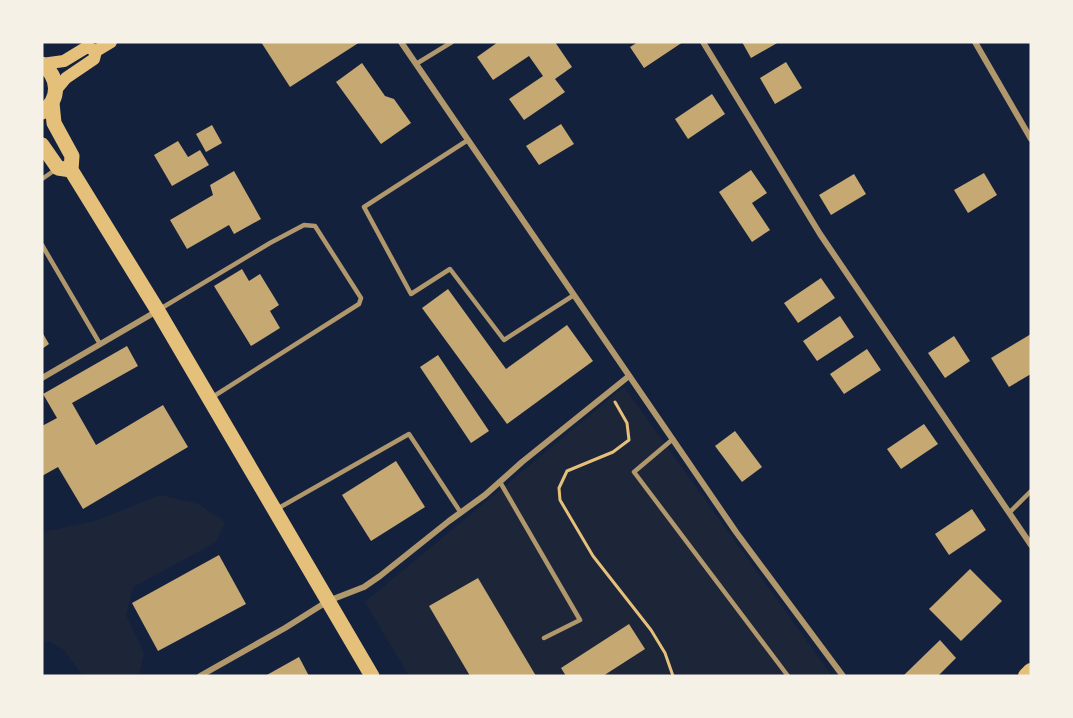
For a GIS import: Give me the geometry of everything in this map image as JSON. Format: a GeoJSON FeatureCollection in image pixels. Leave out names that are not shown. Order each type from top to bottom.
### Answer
{"type":"FeatureCollection","features":[{"type":"Feature","properties":{"kind":"highway"},"geometry":{"type":"LineString","coordinates":[[1026,676],[1031,671]]}},
{"type":"Feature","properties":{"kind":"main road"},"geometry":{"type":"LineString","coordinates":[[50,102],[66,78],[94,59],[96,51],[111,42]]}},
{"type":"Feature","properties":{"kind":"main road"},"geometry":{"type":"LineString","coordinates":[[42,64],[64,61],[87,48],[96,51]]}},
{"type":"Feature","properties":{"kind":"main road"},"geometry":{"type":"LineString","coordinates":[[42,64],[54,78],[50,102],[54,123],[72,156],[65,169]]}},
{"type":"Feature","properties":{"kind":"main road"},"geometry":{"type":"LineString","coordinates":[[42,145],[65,169],[158,311],[372,676]]}},
{"type":"Feature","properties":{"kind":"street"},"geometry":{"type":"LineString","coordinates":[[401,42],[736,532],[843,676]]}},
{"type":"Feature","properties":{"kind":"street"},"geometry":{"type":"LineString","coordinates":[[704,42],[820,234],[1031,545]]}},
{"type":"Feature","properties":{"kind":"street"},"geometry":{"type":"LineString","coordinates":[[975,42],[1031,139]]}},
{"type":"Feature","properties":{"kind":"street"},"geometry":{"type":"LineString","coordinates":[[42,378],[158,311]]}},
{"type":"Feature","properties":{"kind":"street"},"geometry":{"type":"LineString","coordinates":[[200,676],[328,601],[364,587],[380,576],[500,482],[629,376]]}},
{"type":"Feature","properties":{"kind":"lane"},"geometry":{"type":"LineString","coordinates":[[416,64],[452,42]]}},
{"type":"Feature","properties":{"kind":"lane"},"geometry":{"type":"LineString","coordinates":[[468,140],[364,207],[411,294],[450,270],[504,340],[574,296]]}},
{"type":"Feature","properties":{"kind":"lane"},"geometry":{"type":"LineString","coordinates":[[42,179],[65,169]]}},
{"type":"Feature","properties":{"kind":"lane"},"geometry":{"type":"LineString","coordinates":[[158,311],[304,225],[315,226],[361,298],[359,304],[323,329],[209,400]]}},
{"type":"Feature","properties":{"kind":"lane"},"geometry":{"type":"LineString","coordinates":[[42,245],[100,344]]}},
{"type":"Feature","properties":{"kind":"lane"},"geometry":{"type":"LineString","coordinates":[[274,510],[410,434],[461,513]]}},
{"type":"Feature","properties":{"kind":"lane"},"geometry":{"type":"LineString","coordinates":[[673,439],[634,472],[788,676]]}},
{"type":"Feature","properties":{"kind":"lane"},"geometry":{"type":"LineString","coordinates":[[500,482],[580,620],[544,638]]}},
{"type":"Feature","properties":{"kind":"lane"},"geometry":{"type":"LineString","coordinates":[[1009,513],[1031,491]]}},
{"type":"Feature","properties":{"kind":"path"},"geometry":{"type":"LineString","coordinates":[[609,392],[627,423],[629,440],[614,452],[567,471],[559,488],[560,500],[593,556],[651,630],[665,652],[673,676]]}},
{"type":"Feature","properties":{"kind":"shaded area"},"geometry":{"type":"Polygon","coordinates":[[[624,387],[832,676],[409,676],[365,602],[624,387]]]}},
{"type":"Feature","properties":{"kind":"shaded area"},"geometry":{"type":"Polygon","coordinates":[[[160,495],[198,504],[225,522],[216,542],[133,587],[126,615],[144,653],[139,676],[83,676],[64,650],[49,641],[42,643],[42,532],[95,521],[160,495]]]}},
{"type":"Feature","properties":{"kind":"building"},"geometry":{"type":"Polygon","coordinates":[[[261,42],[360,42],[290,87],[261,42]]]}},
{"type":"Feature","properties":{"kind":"building"},"geometry":{"type":"Polygon","coordinates":[[[498,42],[555,42],[572,67],[555,79],[565,92],[524,120],[509,99],[543,76],[529,56],[493,80],[477,57],[498,42]]]}},
{"type":"Feature","properties":{"kind":"building"},"geometry":{"type":"Polygon","coordinates":[[[638,42],[683,42],[644,68],[630,47],[638,42]]]}},
{"type":"Feature","properties":{"kind":"building"},"geometry":{"type":"Polygon","coordinates":[[[742,42],[779,42],[751,58],[742,42]]]}},
{"type":"Feature","properties":{"kind":"building"},"geometry":{"type":"Polygon","coordinates":[[[786,62],[802,88],[775,104],[760,78],[786,62]]]}},
{"type":"Feature","properties":{"kind":"building"},"geometry":{"type":"Polygon","coordinates":[[[362,63],[385,96],[394,99],[411,123],[381,144],[336,82],[362,63]]]}},
{"type":"Feature","properties":{"kind":"building"},"geometry":{"type":"Polygon","coordinates":[[[712,94],[725,114],[688,139],[675,119],[712,94]]]}},
{"type":"Feature","properties":{"kind":"building"},"geometry":{"type":"Polygon","coordinates":[[[561,124],[574,144],[539,165],[526,146],[561,124]]]}},
{"type":"Feature","properties":{"kind":"building"},"geometry":{"type":"Polygon","coordinates":[[[212,125],[222,143],[206,152],[196,134],[212,125]]]}},
{"type":"Feature","properties":{"kind":"building"},"geometry":{"type":"Polygon","coordinates":[[[178,141],[188,157],[200,150],[209,165],[172,186],[154,155],[178,141]]]}},
{"type":"Feature","properties":{"kind":"building"},"geometry":{"type":"Polygon","coordinates":[[[751,170],[767,193],[752,203],[770,230],[752,242],[719,192],[751,170]]]}},
{"type":"Feature","properties":{"kind":"building"},"geometry":{"type":"Polygon","coordinates":[[[234,171],[261,219],[234,234],[229,225],[187,249],[170,220],[213,195],[210,185],[234,171]]]}},
{"type":"Feature","properties":{"kind":"building"},"geometry":{"type":"Polygon","coordinates":[[[984,173],[997,195],[968,213],[954,190],[984,173]]]}},
{"type":"Feature","properties":{"kind":"building"},"geometry":{"type":"Polygon","coordinates":[[[854,174],[866,194],[831,215],[819,195],[854,174]]]}},
{"type":"Feature","properties":{"kind":"building"},"geometry":{"type":"Polygon","coordinates":[[[242,269],[249,281],[260,274],[279,305],[270,311],[280,328],[251,346],[214,286],[242,269]]]}},
{"type":"Feature","properties":{"kind":"building"},"geometry":{"type":"Polygon","coordinates":[[[821,278],[835,298],[798,323],[784,303],[821,278]]]}},
{"type":"Feature","properties":{"kind":"building"},"geometry":{"type":"Polygon","coordinates":[[[448,289],[506,369],[567,325],[593,361],[507,424],[422,308],[448,289]]]}},
{"type":"Feature","properties":{"kind":"building"},"geometry":{"type":"Polygon","coordinates":[[[840,316],[854,337],[817,361],[803,341],[840,316]]]}},
{"type":"Feature","properties":{"kind":"building"},"geometry":{"type":"Polygon","coordinates":[[[42,332],[49,344],[42,349],[42,332]]]}},
{"type":"Feature","properties":{"kind":"building"},"geometry":{"type":"Polygon","coordinates":[[[1031,334],[1031,374],[1009,387],[991,358],[1031,334]]]}},
{"type":"Feature","properties":{"kind":"building"},"geometry":{"type":"Polygon","coordinates":[[[954,336],[970,361],[945,378],[928,353],[954,336]]]}},
{"type":"Feature","properties":{"kind":"building"},"geometry":{"type":"Polygon","coordinates":[[[127,346],[138,366],[72,403],[96,445],[163,405],[188,447],[83,509],[58,467],[42,476],[42,426],[57,418],[43,394],[127,346]]]}},
{"type":"Feature","properties":{"kind":"building"},"geometry":{"type":"Polygon","coordinates":[[[867,349],[881,370],[844,394],[830,374],[867,349]]]}},
{"type":"Feature","properties":{"kind":"building"},"geometry":{"type":"Polygon","coordinates":[[[438,355],[489,431],[471,443],[420,367],[438,355]]]}},
{"type":"Feature","properties":{"kind":"building"},"geometry":{"type":"Polygon","coordinates":[[[924,424],[938,444],[901,469],[887,449],[924,424]]]}},
{"type":"Feature","properties":{"kind":"building"},"geometry":{"type":"Polygon","coordinates":[[[735,431],[762,467],[742,482],[715,446],[735,431]]]}},
{"type":"Feature","properties":{"kind":"building"},"geometry":{"type":"Polygon","coordinates":[[[396,461],[425,507],[371,541],[342,495],[396,461]]]}},
{"type":"Feature","properties":{"kind":"building"},"geometry":{"type":"Polygon","coordinates":[[[972,509],[986,530],[949,555],[935,534],[972,509]]]}},
{"type":"Feature","properties":{"kind":"building"},"geometry":{"type":"Polygon","coordinates":[[[219,555],[246,604],[158,651],[132,603],[219,555]]]}},
{"type":"Feature","properties":{"kind":"building"},"geometry":{"type":"Polygon","coordinates":[[[970,569],[1002,601],[961,641],[929,609],[970,569]]]}},
{"type":"Feature","properties":{"kind":"building"},"geometry":{"type":"Polygon","coordinates":[[[478,578],[536,676],[470,676],[429,606],[478,578]]]}},
{"type":"Feature","properties":{"kind":"building"},"geometry":{"type":"Polygon","coordinates":[[[629,624],[645,649],[603,676],[566,676],[561,668],[629,624]]]}},
{"type":"Feature","properties":{"kind":"building"},"geometry":{"type":"Polygon","coordinates":[[[940,640],[956,658],[938,676],[903,676],[940,640]]]}},
{"type":"Feature","properties":{"kind":"building"},"geometry":{"type":"Polygon","coordinates":[[[299,657],[309,676],[265,676],[299,657]]]}}]}
